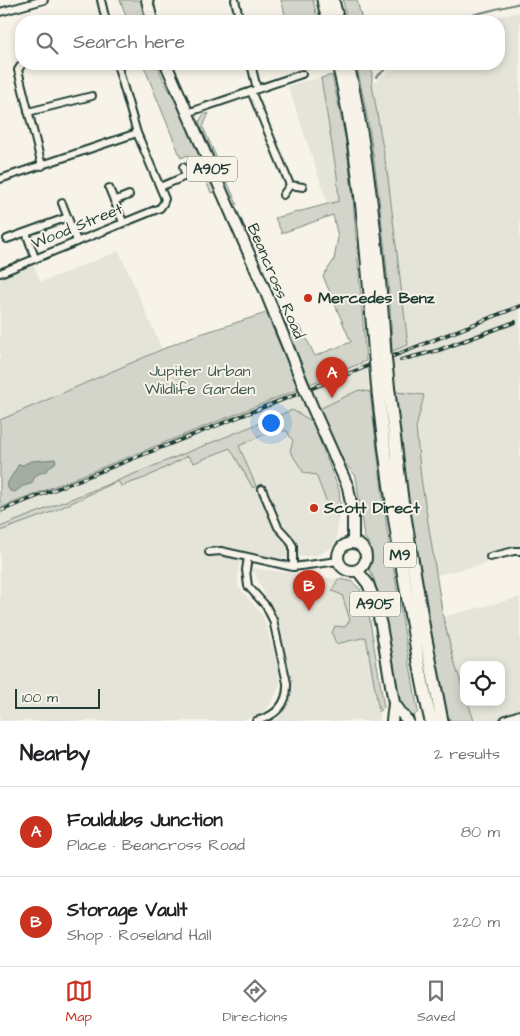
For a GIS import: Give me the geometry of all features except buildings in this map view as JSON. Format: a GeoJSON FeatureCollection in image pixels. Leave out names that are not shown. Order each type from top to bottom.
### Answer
{"type":"FeatureCollection","features":[{"type":"Feature","properties":{"kind":"highway"},"geometry":{"type":"LineString","coordinates":[[323,0],[327,15]]}},
{"type":"Feature","properties":{"kind":"highway"},"geometry":{"type":"LineString","coordinates":[[333,0],[337,15]]}},
{"type":"Feature","properties":{"kind":"highway","name":"M9"},"geometry":{"type":"LineString","coordinates":[[339,70],[351,130],[362,208],[380,356],[393,509],[430,719]]}},
{"type":"Feature","properties":{"kind":"highway","name":"M9"},"geometry":{"type":"LineString","coordinates":[[349,70],[357,106],[368,179],[383,318],[380,356]]}},
{"type":"Feature","properties":{"kind":"highway","name":"M9"},"geometry":{"type":"LineString","coordinates":[[383,392],[391,416],[418,598],[442,721]]}},
{"type":"Feature","properties":{"kind":"main road"},"geometry":{"type":"LineString","coordinates":[[147,0],[151,15]]}},
{"type":"Feature","properties":{"kind":"main road","name":"Beancross Road"},"geometry":{"type":"LineString","coordinates":[[169,70],[348,487],[353,514],[354,543]]}},
{"type":"Feature","properties":{"kind":"main road"},"geometry":{"type":"LineString","coordinates":[[354,543],[362,546],[365,550],[365,563],[357,570],[345,569],[338,560],[342,547],[346,544],[354,543]]}},
{"type":"Feature","properties":{"kind":"main road","name":"A905"},"geometry":{"type":"LineString","coordinates":[[357,570],[368,584],[381,625],[394,703],[392,721]]}},
{"type":"Feature","properties":{"kind":"main road","name":"A905"},"geometry":{"type":"LineString","coordinates":[[394,703],[408,721]]}},
{"type":"Feature","properties":{"kind":"main road"},"geometry":{"type":"LineString","coordinates":[[506,721],[520,716]]}},
{"type":"Feature","properties":{"kind":"street"},"geometry":{"type":"LineString","coordinates":[[0,12],[44,0]]}},
{"type":"Feature","properties":{"kind":"street"},"geometry":{"type":"LineString","coordinates":[[101,0],[105,15]]}},
{"type":"Feature","properties":{"kind":"street"},"geometry":{"type":"LineString","coordinates":[[235,0],[239,15]]}},
{"type":"Feature","properties":{"kind":"street"},"geometry":{"type":"LineString","coordinates":[[18,70],[42,166]]}},
{"type":"Feature","properties":{"kind":"street"},"geometry":{"type":"LineString","coordinates":[[119,70],[137,133],[160,187],[193,173]]}},
{"type":"Feature","properties":{"kind":"street"},"geometry":{"type":"LineString","coordinates":[[252,70],[254,90],[290,185]]}},
{"type":"Feature","properties":{"kind":"street"},"geometry":{"type":"LineString","coordinates":[[187,113],[302,74]]}},
{"type":"Feature","properties":{"kind":"street"},"geometry":{"type":"LineString","coordinates":[[28,112],[92,96]]}},
{"type":"Feature","properties":{"kind":"street"},"geometry":{"type":"LineString","coordinates":[[0,179],[137,133]]}},
{"type":"Feature","properties":{"kind":"street"},"geometry":{"type":"LineString","coordinates":[[183,168],[186,176]]}},
{"type":"Feature","properties":{"kind":"street"},"geometry":{"type":"LineString","coordinates":[[290,185],[303,187]]}},
{"type":"Feature","properties":{"kind":"street"},"geometry":{"type":"LineString","coordinates":[[283,195],[290,185]]}},
{"type":"Feature","properties":{"kind":"street","name":"Wood Street"},"geometry":{"type":"LineString","coordinates":[[0,273],[160,208],[165,199],[160,187]]}},
{"type":"Feature","properties":{"kind":"street"},"geometry":{"type":"LineString","coordinates":[[109,188],[123,222]]}},
{"type":"Feature","properties":{"kind":"street"},"geometry":{"type":"LineString","coordinates":[[114,201],[129,195]]}},
{"type":"Feature","properties":{"kind":"street"},"geometry":{"type":"LineString","coordinates":[[62,203],[77,241]]}},
{"type":"Feature","properties":{"kind":"street"},"geometry":{"type":"LineString","coordinates":[[7,239],[68,217]]}},
{"type":"Feature","properties":{"kind":"street"},"geometry":{"type":"LineString","coordinates":[[26,232],[35,258]]}},
{"type":"Feature","properties":{"kind":"street"},"geometry":{"type":"LineString","coordinates":[[262,489],[278,527],[294,546],[293,567]]}},
{"type":"Feature","properties":{"kind":"street"},"geometry":{"type":"LineString","coordinates":[[209,552],[221,551],[293,567],[338,560]]}},
{"type":"Feature","properties":{"kind":"street"},"geometry":{"type":"LineString","coordinates":[[490,558],[520,551]]}},
{"type":"Feature","properties":{"kind":"street"},"geometry":{"type":"LineString","coordinates":[[248,557],[246,570],[248,586],[266,606],[273,620],[288,692],[284,704],[267,718],[256,721]]}},
{"type":"Feature","properties":{"kind":"shaded area"},"geometry":{"type":"Polygon","coordinates":[[[520,12],[520,545],[484,554],[486,564],[436,575],[421,478],[416,428],[424,396],[396,392],[391,351],[408,345],[388,178],[372,84],[390,70],[505,70],[505,15],[520,12]]]}},
{"type":"Feature","properties":{"kind":"shaded area"},"geometry":{"type":"Polygon","coordinates":[[[321,78],[337,176],[339,202],[328,204],[288,86],[321,78]]]}},
{"type":"Feature","properties":{"kind":"shaded area"},"geometry":{"type":"Polygon","coordinates":[[[119,251],[162,349],[0,420],[0,277],[33,264],[41,282],[119,251]]]}},
{"type":"Feature","properties":{"kind":"shaded area"},"geometry":{"type":"Polygon","coordinates":[[[366,361],[370,392],[359,390],[319,409],[308,385],[366,361]]]}},
{"type":"Feature","properties":{"kind":"shaded area"},"geometry":{"type":"Polygon","coordinates":[[[299,389],[312,421],[290,421],[195,463],[230,448],[253,487],[256,485],[239,446],[274,430],[287,431],[316,475],[331,513],[338,517],[336,545],[318,555],[239,563],[238,586],[263,616],[278,666],[280,684],[273,700],[263,714],[237,721],[0,721],[0,508],[299,389]]]}},
{"type":"Feature","properties":{"kind":"shaded area"},"geometry":{"type":"Polygon","coordinates":[[[55,459],[56,462],[46,471],[36,475],[31,484],[23,486],[15,492],[10,491],[7,486],[8,482],[19,464],[23,465],[31,461],[55,459]]]}},
{"type":"Feature","properties":{"kind":"shaded area"},"geometry":{"type":"Polygon","coordinates":[[[252,568],[338,579],[332,591],[342,595],[350,620],[336,644],[366,637],[380,721],[273,721],[279,717],[291,698],[279,624],[252,568]]]}},
{"type":"Feature","properties":{"kind":"shaded area"},"geometry":{"type":"Polygon","coordinates":[[[520,597],[520,716],[506,721],[474,721],[469,706],[505,706],[505,661],[460,661],[460,680],[443,617],[520,597]]]}},
{"type":"Feature","properties":{"kind":"green space"},"geometry":{"type":"Polygon","coordinates":[[[120,0],[141,0],[145,15],[126,15],[120,0]]]}},
{"type":"Feature","properties":{"kind":"green space"},"geometry":{"type":"Polygon","coordinates":[[[281,0],[313,0],[317,15],[285,15],[281,0]]]}},
{"type":"Feature","properties":{"kind":"green space"},"geometry":{"type":"Polygon","coordinates":[[[343,0],[357,0],[361,15],[346,15],[343,0]]]}},
{"type":"Feature","properties":{"kind":"green space"},"geometry":{"type":"Polygon","coordinates":[[[145,70],[160,70],[165,83],[176,99],[216,192],[211,193],[202,172],[200,172],[198,167],[193,168],[188,155],[181,158],[145,70]]]}},
{"type":"Feature","properties":{"kind":"green space"},"geometry":{"type":"Polygon","coordinates":[[[358,70],[372,70],[372,84],[388,178],[408,345],[392,351],[384,241],[358,70]]]}},
{"type":"Feature","properties":{"kind":"green space"},"geometry":{"type":"Polygon","coordinates":[[[332,75],[346,141],[353,199],[366,361],[310,384],[284,324],[289,321],[301,328],[315,356],[351,342],[323,276],[334,260],[338,237],[333,215],[282,233],[275,218],[339,201],[337,176],[321,78],[332,75]]]}},
{"type":"Feature","properties":{"kind":"green space"},"geometry":{"type":"Polygon","coordinates":[[[209,113],[203,127],[237,204],[234,205],[217,168],[210,147],[198,124],[203,115],[209,113]]]}},
{"type":"Feature","properties":{"kind":"green space","name":"Jupiter Urban Wildlife Garden"},"geometry":{"type":"Polygon","coordinates":[[[266,313],[299,389],[0,508],[0,420],[188,338],[266,313]]]}},
{"type":"Feature","properties":{"kind":"green space"},"geometry":{"type":"Polygon","coordinates":[[[359,390],[370,392],[387,530],[418,712],[413,717],[404,714],[398,704],[384,620],[374,579],[369,569],[371,559],[370,545],[364,537],[356,476],[343,461],[319,409],[359,390]]]}},
{"type":"Feature","properties":{"kind":"green space"},"geometry":{"type":"Polygon","coordinates":[[[396,392],[424,395],[416,428],[421,478],[443,617],[460,680],[460,706],[469,706],[474,721],[453,721],[449,718],[442,703],[409,524],[396,392]]]}},
{"type":"Feature","properties":{"kind":"green space"},"geometry":{"type":"Polygon","coordinates":[[[292,410],[312,421],[339,490],[341,510],[338,517],[331,513],[316,475],[304,473],[290,451],[293,441],[287,431],[274,430],[239,446],[256,486],[253,488],[230,448],[194,463],[188,456],[145,478],[121,486],[118,481],[52,512],[0,531],[0,527],[292,410]]]}},
{"type":"Feature","properties":{"kind":"green space"},"geometry":{"type":"Polygon","coordinates":[[[338,579],[351,581],[360,589],[368,609],[384,707],[379,712],[366,637],[336,644],[332,633],[335,626],[345,627],[350,620],[342,595],[332,591],[338,579]]]}},
{"type":"Feature","properties":{"kind":"waterway"},"geometry":{"type":"LineString","coordinates":[[472,15],[520,3]]}},
{"type":"Feature","properties":{"kind":"waterway"},"geometry":{"type":"LineString","coordinates":[[376,77],[385,70]]}},
{"type":"Feature","properties":{"kind":"railway"},"geometry":{"type":"LineString","coordinates":[[0,511],[520,306]]}},
{"type":"Feature","properties":{"kind":"railway"},"geometry":{"type":"LineString","coordinates":[[401,360],[439,350],[515,322]]}},
{"type":"Feature","properties":{"kind":"place","name":"Mercedes Benz"},"geometry":{"type":"Point","coordinates":[308,298]}},
{"type":"Feature","properties":{"kind":"place","name":"Fouldubs Junction"},"geometry":{"type":"Point","coordinates":[332,398]}},
{"type":"Feature","properties":{"kind":"place","name":"Scott Direct"},"geometry":{"type":"Point","coordinates":[314,508]}},
{"type":"Feature","properties":{"kind":"place","name":"Storage Vault"},"geometry":{"type":"Point","coordinates":[309,611]}}]}
